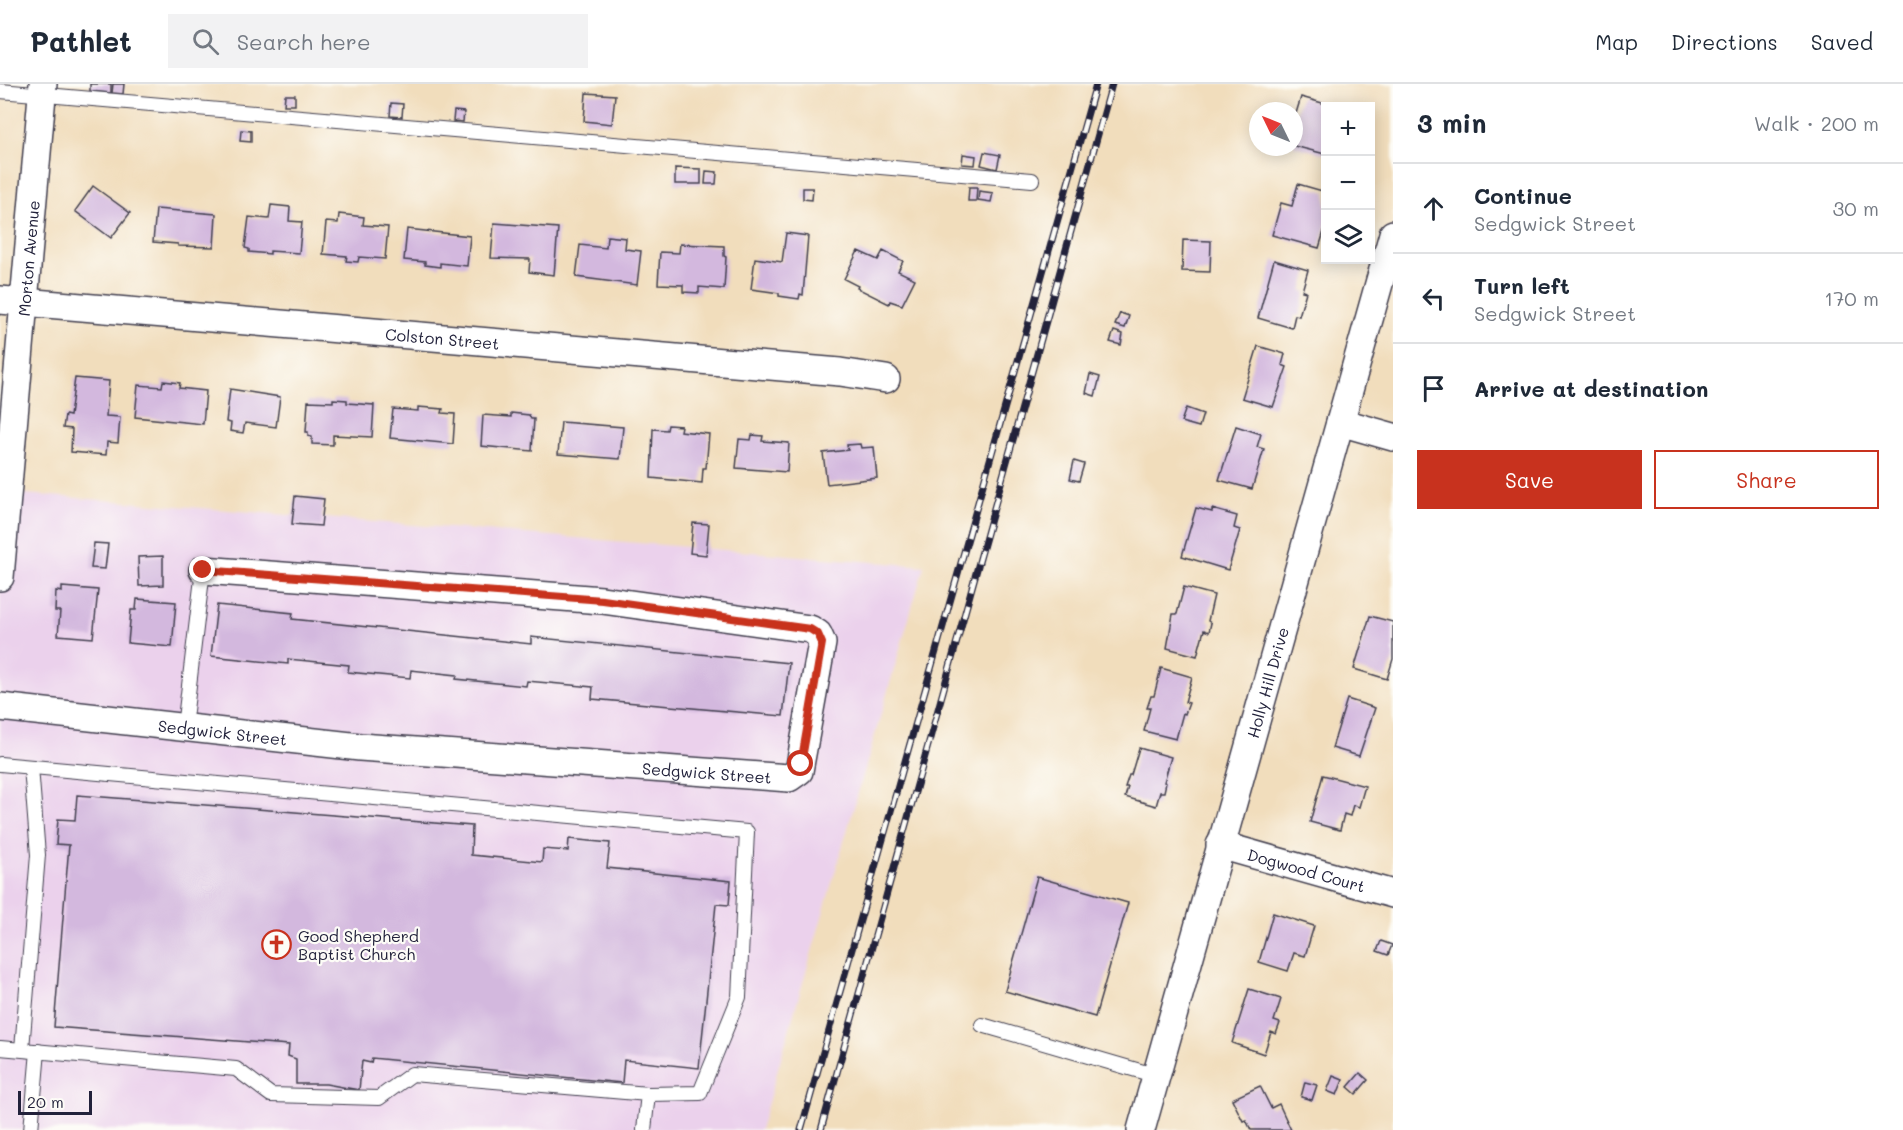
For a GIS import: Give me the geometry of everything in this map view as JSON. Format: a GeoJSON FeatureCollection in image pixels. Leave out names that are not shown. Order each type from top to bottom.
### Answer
{"type":"FeatureCollection","features":[{"type":"Feature","properties":{"kind":"street","name":"Morton Avenue"},"geometry":{"type":"LineString","coordinates":[[0,577],[12,301],[29,224],[43,89]]}},
{"type":"Feature","properties":{"kind":"street","name":"Holly Hill Drive"},"geometry":{"type":"LineString","coordinates":[[1141,1130],[1393,234]]}},
{"type":"Feature","properties":{"kind":"street","name":"Colston Street"},"geometry":{"type":"LineString","coordinates":[[12,301],[782,366],[886,379]]}},
{"type":"Feature","properties":{"kind":"street"},"geometry":{"type":"LineString","coordinates":[[1340,422],[1393,437]]}},
{"type":"Feature","properties":{"kind":"street","name":"Sedgwick Street"},"geometry":{"type":"LineString","coordinates":[[0,707],[360,747],[789,778],[799,771],[822,643],[818,634],[810,629],[603,600],[203,570]]}},
{"type":"Feature","properties":{"kind":"street","name":"Dogwood Court"},"geometry":{"type":"LineString","coordinates":[[1220,845],[1393,894]]}},
{"type":"Feature","properties":{"kind":"lane"},"geometry":{"type":"LineString","coordinates":[[0,91],[43,89],[1032,180]]}},
{"type":"Feature","properties":{"kind":"lane"},"geometry":{"type":"LineString","coordinates":[[184,727],[203,570]]}},
{"type":"Feature","properties":{"kind":"lane"},"geometry":{"type":"LineString","coordinates":[[0,764],[747,832],[739,997],[700,1093],[648,1094],[412,1074],[380,1098],[271,1095],[236,1069],[0,1048]]}},
{"type":"Feature","properties":{"kind":"lane"},"geometry":{"type":"LineString","coordinates":[[22,1050],[38,855],[31,767]]}},
{"type":"Feature","properties":{"kind":"lane"},"geometry":{"type":"LineString","coordinates":[[982,1025],[1156,1076]]}},
{"type":"Feature","properties":{"kind":"lane"},"geometry":{"type":"LineString","coordinates":[[31,1130],[38,1052]]}},
{"type":"Feature","properties":{"kind":"lane"},"geometry":{"type":"LineString","coordinates":[[644,1130],[648,1094]]}},
{"type":"Feature","properties":{"kind":"shaded area"},"geometry":{"type":"Polygon","coordinates":[[[0,492],[924,566],[760,1130],[0,1130],[0,492]]]}},
{"type":"Feature","properties":{"kind":"building"},"geometry":{"type":"Polygon","coordinates":[[[90,84],[111,84],[111,93],[90,91],[90,84]]]}},
{"type":"Feature","properties":{"kind":"building"},"geometry":{"type":"Polygon","coordinates":[[[113,84],[124,84],[123,94],[112,93],[113,84]]]}},
{"type":"Feature","properties":{"kind":"building"},"geometry":{"type":"Polygon","coordinates":[[[586,93],[615,95],[612,124],[584,121],[586,93]]]}},
{"type":"Feature","properties":{"kind":"building"},"geometry":{"type":"Polygon","coordinates":[[[285,95],[295,95],[295,105],[284,105],[285,95]]]}},
{"type":"Feature","properties":{"kind":"building"},"geometry":{"type":"Polygon","coordinates":[[[1301,97],[1321,103],[1321,153],[1303,148],[1303,102],[1299,102],[1301,97]]]}},
{"type":"Feature","properties":{"kind":"building"},"geometry":{"type":"Polygon","coordinates":[[[391,103],[403,104],[402,117],[390,116],[391,103]]]}},
{"type":"Feature","properties":{"kind":"building"},"geometry":{"type":"Polygon","coordinates":[[[454,111],[464,112],[463,122],[453,121],[454,111]]]}},
{"type":"Feature","properties":{"kind":"building"},"geometry":{"type":"Polygon","coordinates":[[[241,130],[251,131],[251,142],[240,141],[241,130]]]}},
{"type":"Feature","properties":{"kind":"building"},"geometry":{"type":"Polygon","coordinates":[[[984,152],[1000,155],[997,169],[981,165],[984,152]]]}},
{"type":"Feature","properties":{"kind":"building"},"geometry":{"type":"Polygon","coordinates":[[[963,154],[976,156],[975,165],[962,164],[963,154]]]}},
{"type":"Feature","properties":{"kind":"building"},"geometry":{"type":"Polygon","coordinates":[[[675,168],[701,169],[701,184],[675,184],[675,168]]]}},
{"type":"Feature","properties":{"kind":"building"},"geometry":{"type":"Polygon","coordinates":[[[706,171],[717,172],[716,184],[705,184],[706,171]]]}},
{"type":"Feature","properties":{"kind":"building"},"geometry":{"type":"Polygon","coordinates":[[[1298,184],[1321,191],[1319,248],[1272,235],[1281,203],[1292,206],[1298,184]]]}},
{"type":"Feature","properties":{"kind":"building"},"geometry":{"type":"Polygon","coordinates":[[[93,186],[130,213],[111,238],[75,211],[93,186]]]}},
{"type":"Feature","properties":{"kind":"building"},"geometry":{"type":"Polygon","coordinates":[[[969,187],[977,187],[976,201],[968,201],[969,187]]]}},
{"type":"Feature","properties":{"kind":"building"},"geometry":{"type":"Polygon","coordinates":[[[803,188],[813,188],[812,200],[803,199],[803,188]]]}},
{"type":"Feature","properties":{"kind":"building"},"geometry":{"type":"Polygon","coordinates":[[[979,191],[993,193],[991,202],[978,200],[979,191]]]}},
{"type":"Feature","properties":{"kind":"building"},"geometry":{"type":"Polygon","coordinates":[[[271,205],[290,207],[289,221],[302,222],[299,253],[270,251],[270,254],[249,252],[249,249],[245,248],[249,217],[269,219],[271,205]]]}},
{"type":"Feature","properties":{"kind":"building"},"geometry":{"type":"Polygon","coordinates":[[[156,209],[216,214],[214,247],[178,246],[178,244],[153,242],[156,209]]]}},
{"type":"Feature","properties":{"kind":"building"},"geometry":{"type":"Polygon","coordinates":[[[339,214],[364,217],[363,225],[388,227],[385,259],[359,257],[358,262],[346,261],[347,256],[323,254],[326,222],[338,223],[339,214]]]}},
{"type":"Feature","properties":{"kind":"building"},"geometry":{"type":"Polygon","coordinates":[[[494,223],[558,228],[554,275],[529,272],[530,259],[491,258],[494,223]]]}},
{"type":"Feature","properties":{"kind":"building"},"geometry":{"type":"Polygon","coordinates":[[[407,229],[470,236],[467,266],[440,263],[440,267],[425,265],[425,262],[404,260],[407,229]]]}},
{"type":"Feature","properties":{"kind":"building"},"geometry":{"type":"Polygon","coordinates":[[[786,233],[808,236],[803,295],[800,294],[799,299],[751,289],[755,258],[782,262],[786,233]]]}},
{"type":"Feature","properties":{"kind":"building"},"geometry":{"type":"Polygon","coordinates":[[[607,236],[626,238],[625,249],[641,251],[637,285],[576,277],[580,245],[606,248],[607,236]]]}},
{"type":"Feature","properties":{"kind":"building"},"geometry":{"type":"Polygon","coordinates":[[[1183,240],[1211,241],[1210,272],[1182,271],[1183,240]]]}},
{"type":"Feature","properties":{"kind":"building"},"geometry":{"type":"Polygon","coordinates":[[[680,244],[724,246],[726,257],[724,289],[699,287],[699,293],[683,292],[683,285],[658,284],[660,252],[679,253],[680,244]]]}},
{"type":"Feature","properties":{"kind":"building"},"geometry":{"type":"Polygon","coordinates":[[[858,251],[878,260],[883,251],[903,261],[898,271],[915,279],[902,305],[890,301],[889,304],[844,279],[858,251]]]}},
{"type":"Feature","properties":{"kind":"building"},"geometry":{"type":"Polygon","coordinates":[[[1274,260],[1308,270],[1302,291],[1306,292],[1299,316],[1295,315],[1292,328],[1258,318],[1274,260]]]}},
{"type":"Feature","properties":{"kind":"building"},"geometry":{"type":"Polygon","coordinates":[[[1120,313],[1129,316],[1125,328],[1115,325],[1120,313]]]}},
{"type":"Feature","properties":{"kind":"building"},"geometry":{"type":"Polygon","coordinates":[[[1114,331],[1123,334],[1121,345],[1110,342],[1114,331]]]}},
{"type":"Feature","properties":{"kind":"building"},"geometry":{"type":"Polygon","coordinates":[[[1258,346],[1285,354],[1282,365],[1287,367],[1273,407],[1242,398],[1258,346]]]}},
{"type":"Feature","properties":{"kind":"building"},"geometry":{"type":"Polygon","coordinates":[[[1090,374],[1100,377],[1095,396],[1086,393],[1090,374]]]}},
{"type":"Feature","properties":{"kind":"building"},"geometry":{"type":"Polygon","coordinates":[[[75,378],[109,381],[106,416],[120,417],[118,443],[107,442],[106,455],[71,452],[72,429],[63,428],[65,415],[70,416],[75,378]]]}},
{"type":"Feature","properties":{"kind":"building"},"geometry":{"type":"Polygon","coordinates":[[[163,381],[180,383],[179,388],[206,391],[203,424],[135,417],[138,385],[162,387],[163,381]]]}},
{"type":"Feature","properties":{"kind":"building"},"geometry":{"type":"Polygon","coordinates":[[[230,389],[280,397],[276,427],[245,423],[243,433],[230,431],[231,423],[226,422],[230,389]]]}},
{"type":"Feature","properties":{"kind":"building"},"geometry":{"type":"Polygon","coordinates":[[[333,399],[347,400],[347,403],[374,405],[372,437],[333,435],[333,445],[312,444],[312,437],[306,432],[308,401],[333,402],[333,399]]]}},
{"type":"Feature","properties":{"kind":"building"},"geometry":{"type":"Polygon","coordinates":[[[418,407],[443,409],[442,413],[455,414],[453,444],[390,438],[393,409],[418,411],[418,407]]]}},
{"type":"Feature","properties":{"kind":"building"},"geometry":{"type":"Polygon","coordinates":[[[1186,408],[1203,414],[1199,427],[1181,422],[1186,408]]]}},
{"type":"Feature","properties":{"kind":"building"},"geometry":{"type":"Polygon","coordinates":[[[511,413],[529,415],[531,419],[534,419],[532,451],[481,446],[483,415],[511,417],[511,413]]]}},
{"type":"Feature","properties":{"kind":"building"},"geometry":{"type":"Polygon","coordinates":[[[561,422],[623,427],[620,459],[558,454],[561,422]]]}},
{"type":"Feature","properties":{"kind":"building"},"geometry":{"type":"Polygon","coordinates":[[[668,425],[681,426],[680,431],[709,434],[706,468],[703,468],[702,483],[651,478],[653,429],[667,430],[668,425]]]}},
{"type":"Feature","properties":{"kind":"building"},"geometry":{"type":"Polygon","coordinates":[[[1236,426],[1261,434],[1257,447],[1264,449],[1252,489],[1219,480],[1236,426]]]}},
{"type":"Feature","properties":{"kind":"building"},"geometry":{"type":"Polygon","coordinates":[[[752,435],[763,436],[762,441],[789,443],[787,472],[736,468],[739,439],[751,440],[752,435]]]}},
{"type":"Feature","properties":{"kind":"building"},"geometry":{"type":"Polygon","coordinates":[[[860,444],[861,448],[874,447],[877,478],[827,484],[823,453],[848,450],[847,445],[860,444]]]}},
{"type":"Feature","properties":{"kind":"building"},"geometry":{"type":"Polygon","coordinates":[[[1074,461],[1084,464],[1079,481],[1070,479],[1074,461]]]}},
{"type":"Feature","properties":{"kind":"building"},"geometry":{"type":"Polygon","coordinates":[[[295,496],[324,499],[321,526],[292,524],[295,496]]]}},
{"type":"Feature","properties":{"kind":"building"},"geometry":{"type":"Polygon","coordinates":[[[1196,508],[1212,512],[1212,509],[1237,516],[1234,528],[1240,530],[1228,570],[1182,556],[1196,508]]]}},
{"type":"Feature","properties":{"kind":"building"},"geometry":{"type":"Polygon","coordinates":[[[693,523],[709,524],[706,555],[690,553],[693,523]]]}},
{"type":"Feature","properties":{"kind":"building"},"geometry":{"type":"Polygon","coordinates":[[[94,543],[108,544],[105,569],[91,568],[94,543]]]}},
{"type":"Feature","properties":{"kind":"building"},"geometry":{"type":"Polygon","coordinates":[[[163,556],[163,585],[139,586],[138,557],[163,556]]]}},
{"type":"Feature","properties":{"kind":"building"},"geometry":{"type":"Polygon","coordinates":[[[62,587],[98,590],[93,638],[58,635],[60,611],[55,611],[56,591],[62,592],[62,587]]]}},
{"type":"Feature","properties":{"kind":"building"},"geometry":{"type":"Polygon","coordinates":[[[1184,587],[1214,595],[1208,621],[1211,623],[1209,632],[1204,630],[1197,656],[1167,648],[1173,614],[1177,614],[1184,587]]]}},
{"type":"Feature","properties":{"kind":"building"},"geometry":{"type":"Polygon","coordinates":[[[137,599],[176,602],[172,647],[128,643],[131,610],[136,610],[137,599]]]}},
{"type":"Feature","properties":{"kind":"building"},"geometry":{"type":"Polygon","coordinates":[[[217,605],[293,613],[292,619],[531,644],[531,637],[789,663],[783,716],[592,699],[593,687],[527,681],[526,686],[456,679],[457,675],[411,670],[410,678],[348,672],[349,665],[288,659],[288,664],[211,656],[217,605]]]}},
{"type":"Feature","properties":{"kind":"building"},"geometry":{"type":"Polygon","coordinates":[[[1370,616],[1393,622],[1393,659],[1387,679],[1354,669],[1370,616]]]}},
{"type":"Feature","properties":{"kind":"building"},"geometry":{"type":"Polygon","coordinates":[[[1161,668],[1192,677],[1185,702],[1189,703],[1185,714],[1183,713],[1176,739],[1144,731],[1150,708],[1147,708],[1151,696],[1154,696],[1161,668]]]}},
{"type":"Feature","properties":{"kind":"building"},"geometry":{"type":"Polygon","coordinates":[[[1347,699],[1375,708],[1359,756],[1332,748],[1347,699]]]}},
{"type":"Feature","properties":{"kind":"building"},"geometry":{"type":"Polygon","coordinates":[[[1139,748],[1171,757],[1164,782],[1166,783],[1164,792],[1160,792],[1156,806],[1125,797],[1128,787],[1125,787],[1139,748]]]}},
{"type":"Feature","properties":{"kind":"building"},"geometry":{"type":"Polygon","coordinates":[[[1323,775],[1365,786],[1359,807],[1353,805],[1350,816],[1344,814],[1340,830],[1310,822],[1323,775]]]}},
{"type":"Feature","properties":{"kind":"building"},"geometry":{"type":"Polygon","coordinates":[[[77,795],[472,826],[471,855],[542,862],[543,849],[568,851],[569,839],[610,843],[607,868],[731,881],[729,905],[716,904],[699,1068],[624,1060],[622,1083],[372,1058],[371,1063],[362,1061],[359,1090],[326,1084],[296,1084],[296,1059],[288,1056],[289,1045],[54,1027],[69,845],[56,844],[58,819],[75,820],[77,795]]]}},
{"type":"Feature","properties":{"kind":"building"},"geometry":{"type":"Polygon","coordinates":[[[1037,877],[1128,903],[1095,1017],[1005,991],[1037,877]]]}},
{"type":"Feature","properties":{"kind":"building"},"geometry":{"type":"Polygon","coordinates":[[[1273,913],[1314,926],[1305,956],[1294,953],[1288,971],[1259,962],[1273,913]]]}},
{"type":"Feature","properties":{"kind":"building"},"geometry":{"type":"Polygon","coordinates":[[[1381,941],[1392,945],[1388,955],[1377,951],[1381,941]]]}},
{"type":"Feature","properties":{"kind":"building"},"geometry":{"type":"Polygon","coordinates":[[[1249,989],[1281,999],[1274,1021],[1280,1023],[1276,1034],[1271,1032],[1264,1054],[1232,1043],[1249,989]]]}},
{"type":"Feature","properties":{"kind":"building"},"geometry":{"type":"Polygon","coordinates":[[[1360,1073],[1368,1080],[1356,1094],[1348,1087],[1360,1073]]]}},
{"type":"Feature","properties":{"kind":"building"},"geometry":{"type":"Polygon","coordinates":[[[1333,1076],[1343,1080],[1337,1095],[1327,1091],[1333,1076]]]}},
{"type":"Feature","properties":{"kind":"building"},"geometry":{"type":"Polygon","coordinates":[[[1305,1082],[1317,1085],[1312,1100],[1301,1097],[1305,1082]]]}},
{"type":"Feature","properties":{"kind":"building"},"geometry":{"type":"Polygon","coordinates":[[[1260,1086],[1271,1108],[1279,1104],[1291,1130],[1251,1130],[1246,1120],[1243,1121],[1232,1099],[1260,1086]]]}},
{"type":"Feature","properties":{"kind":"railway"},"geometry":{"type":"LineString","coordinates":[[801,1130],[1096,84]]}},
{"type":"Feature","properties":{"kind":"railway"},"geometry":{"type":"LineString","coordinates":[[821,1130],[1112,84]]}},
{"type":"Feature","properties":{"kind":"place","name":"Good Shepherd Baptist Church"},"geometry":{"type":"Point","coordinates":[277,944]}},
{"type":"Feature","properties":{"kind":"route"},"geometry":{"type":"LineString","coordinates":[[203,570],[603,600],[810,629],[818,634],[822,643],[801,764]]}}]}
